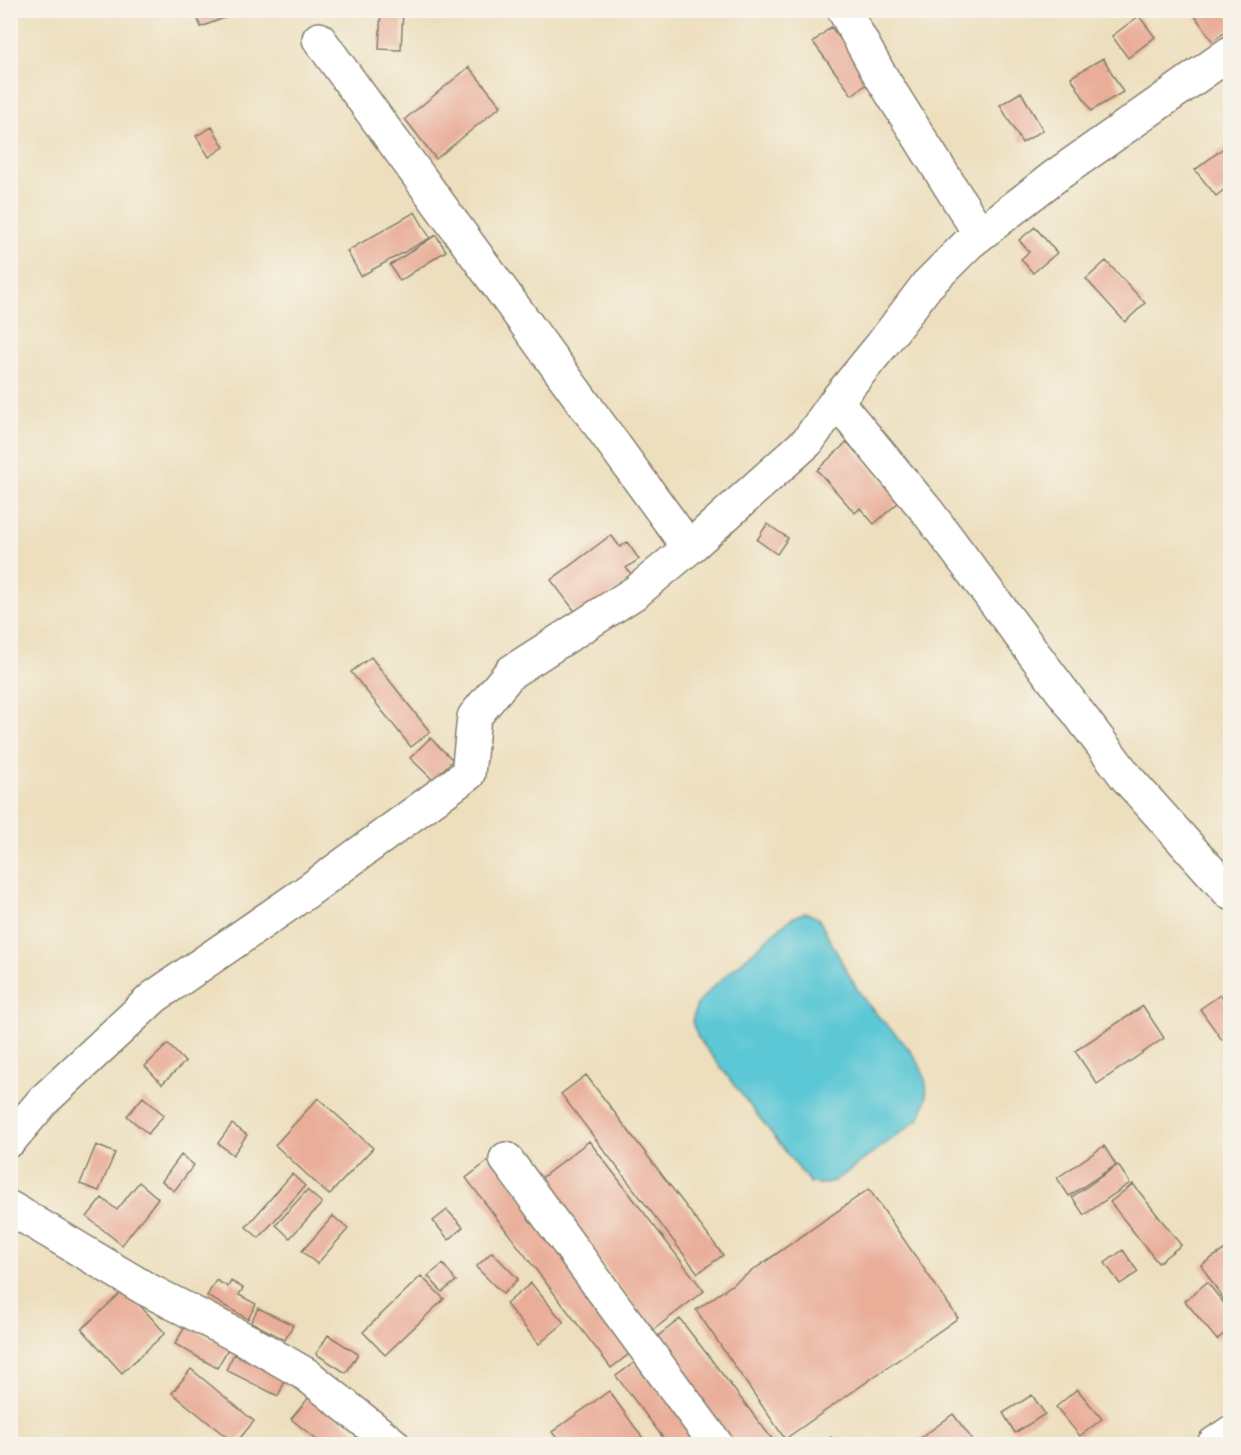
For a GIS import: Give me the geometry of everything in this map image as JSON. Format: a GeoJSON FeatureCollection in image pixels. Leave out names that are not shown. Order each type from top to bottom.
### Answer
{"type":"FeatureCollection","features":[{"type":"Feature","properties":{"kind":"street"},"geometry":{"type":"LineString","coordinates":[[844,10],[877,70],[980,234]]}},
{"type":"Feature","properties":{"kind":"street"},"geometry":{"type":"LineString","coordinates":[[319,39],[689,548]]}},
{"type":"Feature","properties":{"kind":"street"},"geometry":{"type":"LineString","coordinates":[[10,1140],[43,1101],[154,997],[305,892],[468,774],[474,717],[512,672],[636,592],[689,548],[808,441],[836,401],[927,285],[980,234],[1054,177],[1230,53]]}},
{"type":"Feature","properties":{"kind":"street"},"geometry":{"type":"LineString","coordinates":[[836,401],[927,511],[1127,778],[1230,893]]}},
{"type":"Feature","properties":{"kind":"street"},"geometry":{"type":"LineString","coordinates":[[506,1159],[716,1444]]}},
{"type":"Feature","properties":{"kind":"street"},"geometry":{"type":"LineString","coordinates":[[10,1208],[146,1288],[250,1342],[307,1375],[393,1444]]}},
{"type":"Feature","properties":{"kind":"street"},"geometry":{"type":"LineString","coordinates":[[1214,1444],[1230,1433]]}},
{"type":"Feature","properties":{"kind":"water"},"geometry":{"type":"Polygon","coordinates":[[[805,912],[818,918],[861,995],[910,1051],[920,1066],[926,1082],[926,1099],[919,1119],[835,1181],[820,1184],[810,1183],[698,1038],[692,1022],[697,1004],[714,986],[790,919],[805,912]]]}},
{"type":"Feature","properties":{"kind":"building"},"geometry":{"type":"Polygon","coordinates":[[[194,10],[242,10],[242,11],[201,27],[194,10]]]}},
{"type":"Feature","properties":{"kind":"building"},"geometry":{"type":"Polygon","coordinates":[[[381,10],[403,10],[401,50],[379,49],[381,10]]]}},
{"type":"Feature","properties":{"kind":"building"},"geometry":{"type":"Polygon","coordinates":[[[1191,10],[1230,10],[1230,29],[1212,41],[1191,10]]]}},
{"type":"Feature","properties":{"kind":"building"},"geometry":{"type":"Polygon","coordinates":[[[1139,16],[1155,37],[1128,58],[1112,36],[1139,16]]]}},
{"type":"Feature","properties":{"kind":"building"},"geometry":{"type":"Polygon","coordinates":[[[831,27],[872,80],[852,95],[813,42],[831,27]]]}},
{"type":"Feature","properties":{"kind":"building"},"geometry":{"type":"Polygon","coordinates":[[[1103,58],[1123,92],[1091,111],[1071,77],[1103,58]]]}},
{"type":"Feature","properties":{"kind":"building"},"geometry":{"type":"Polygon","coordinates":[[[469,67],[501,106],[436,159],[405,119],[469,67]]]}},
{"type":"Feature","properties":{"kind":"building"},"geometry":{"type":"Polygon","coordinates":[[[1021,92],[1043,130],[1022,143],[1000,105],[1021,92]]]}},
{"type":"Feature","properties":{"kind":"building"},"geometry":{"type":"Polygon","coordinates":[[[212,127],[224,147],[209,157],[196,136],[212,127]]]}},
{"type":"Feature","properties":{"kind":"building"},"geometry":{"type":"Polygon","coordinates":[[[1230,143],[1230,185],[1216,196],[1195,170],[1230,143]]]}},
{"type":"Feature","properties":{"kind":"building"},"geometry":{"type":"Polygon","coordinates":[[[415,212],[430,238],[361,276],[347,251],[415,212]]]}},
{"type":"Feature","properties":{"kind":"building"},"geometry":{"type":"Polygon","coordinates":[[[1035,227],[1057,253],[1033,273],[1021,259],[1029,252],[1019,240],[1035,227]]]}},
{"type":"Feature","properties":{"kind":"building"},"geometry":{"type":"Polygon","coordinates":[[[436,235],[446,251],[400,281],[390,265],[436,235]]]}},
{"type":"Feature","properties":{"kind":"building"},"geometry":{"type":"Polygon","coordinates":[[[1106,261],[1145,303],[1125,322],[1086,279],[1106,261]]]}},
{"type":"Feature","properties":{"kind":"building"},"geometry":{"type":"Polygon","coordinates":[[[847,442],[900,501],[874,524],[860,508],[855,513],[817,470],[847,442]]]}},
{"type":"Feature","properties":{"kind":"building"},"geometry":{"type":"Polygon","coordinates":[[[767,524],[788,538],[777,554],[757,540],[767,524]]]}},
{"type":"Feature","properties":{"kind":"building"},"geometry":{"type":"Polygon","coordinates":[[[611,535],[620,547],[627,542],[639,559],[626,568],[634,577],[580,618],[551,580],[611,535]]]}},
{"type":"Feature","properties":{"kind":"building"},"geometry":{"type":"Polygon","coordinates":[[[371,657],[430,732],[411,747],[351,672],[371,657]]]}},
{"type":"Feature","properties":{"kind":"building"},"geometry":{"type":"Polygon","coordinates":[[[430,738],[453,760],[433,780],[410,758],[430,738]]]}},
{"type":"Feature","properties":{"kind":"building"},"geometry":{"type":"Polygon","coordinates":[[[1220,995],[1230,1009],[1230,1034],[1222,1040],[1200,1009],[1220,995]]]}},
{"type":"Feature","properties":{"kind":"building"},"geometry":{"type":"Polygon","coordinates":[[[1143,1006],[1164,1038],[1097,1084],[1075,1051],[1143,1006]]]}},
{"type":"Feature","properties":{"kind":"building"},"geometry":{"type":"Polygon","coordinates":[[[168,1044],[185,1062],[162,1084],[145,1066],[168,1044]]]}},
{"type":"Feature","properties":{"kind":"building"},"geometry":{"type":"Polygon","coordinates":[[[586,1075],[723,1255],[698,1273],[561,1094],[586,1075]]]}},
{"type":"Feature","properties":{"kind":"building"},"geometry":{"type":"Polygon","coordinates":[[[143,1097],[164,1115],[148,1134],[127,1116],[143,1097]]]}},
{"type":"Feature","properties":{"kind":"building"},"geometry":{"type":"Polygon","coordinates":[[[318,1098],[373,1148],[329,1195],[275,1145],[318,1098]]]}},
{"type":"Feature","properties":{"kind":"building"},"geometry":{"type":"Polygon","coordinates":[[[232,1124],[247,1135],[233,1155],[218,1143],[232,1124]]]}},
{"type":"Feature","properties":{"kind":"building"},"geometry":{"type":"Polygon","coordinates":[[[589,1141],[704,1291],[653,1330],[539,1180],[589,1141]]]}},
{"type":"Feature","properties":{"kind":"building"},"geometry":{"type":"Polygon","coordinates":[[[96,1145],[115,1153],[99,1191],[80,1184],[96,1145]]]}},
{"type":"Feature","properties":{"kind":"building"},"geometry":{"type":"Polygon","coordinates":[[[1104,1146],[1116,1165],[1069,1196],[1057,1178],[1104,1146]]]}},
{"type":"Feature","properties":{"kind":"building"},"geometry":{"type":"Polygon","coordinates":[[[181,1155],[194,1165],[174,1191],[162,1181],[181,1155]]]}},
{"type":"Feature","properties":{"kind":"building"},"geometry":{"type":"Polygon","coordinates":[[[492,1158],[637,1348],[611,1368],[466,1178],[492,1158]]]}},
{"type":"Feature","properties":{"kind":"building"},"geometry":{"type":"Polygon","coordinates":[[[1118,1165],[1130,1183],[1084,1215],[1072,1197],[1118,1165]]]}},
{"type":"Feature","properties":{"kind":"building"},"geometry":{"type":"Polygon","coordinates":[[[292,1174],[305,1186],[259,1238],[246,1227],[292,1174]]]}},
{"type":"Feature","properties":{"kind":"building"},"geometry":{"type":"Polygon","coordinates":[[[139,1182],[158,1198],[122,1245],[87,1217],[102,1198],[117,1210],[139,1182]]]}},
{"type":"Feature","properties":{"kind":"building"},"geometry":{"type":"Polygon","coordinates":[[[1133,1184],[1181,1245],[1158,1263],[1110,1202],[1133,1184]]]}},
{"type":"Feature","properties":{"kind":"building"},"geometry":{"type":"Polygon","coordinates":[[[869,1189],[958,1318],[785,1439],[696,1310],[869,1189]]]}},
{"type":"Feature","properties":{"kind":"building"},"geometry":{"type":"Polygon","coordinates":[[[307,1190],[322,1203],[290,1238],[276,1225],[307,1190]]]}},
{"type":"Feature","properties":{"kind":"building"},"geometry":{"type":"Polygon","coordinates":[[[447,1210],[463,1227],[449,1240],[433,1221],[447,1210]]]}},
{"type":"Feature","properties":{"kind":"building"},"geometry":{"type":"Polygon","coordinates":[[[333,1216],[348,1229],[317,1264],[302,1251],[333,1216]]]}},
{"type":"Feature","properties":{"kind":"building"},"geometry":{"type":"Polygon","coordinates":[[[1230,1246],[1230,1310],[1201,1265],[1230,1246]]]}},
{"type":"Feature","properties":{"kind":"building"},"geometry":{"type":"Polygon","coordinates":[[[1123,1250],[1138,1272],[1120,1284],[1105,1263],[1123,1250]]]}},
{"type":"Feature","properties":{"kind":"building"},"geometry":{"type":"Polygon","coordinates":[[[492,1252],[518,1279],[503,1294],[476,1267],[492,1252]]]}},
{"type":"Feature","properties":{"kind":"building"},"geometry":{"type":"Polygon","coordinates":[[[443,1264],[456,1281],[442,1292],[428,1276],[443,1264]]]}},
{"type":"Feature","properties":{"kind":"building"},"geometry":{"type":"Polygon","coordinates":[[[421,1276],[444,1299],[385,1355],[363,1332],[421,1276]]]}},
{"type":"Feature","properties":{"kind":"building"},"geometry":{"type":"Polygon","coordinates":[[[216,1280],[228,1287],[231,1281],[243,1288],[239,1295],[256,1304],[248,1319],[207,1296],[216,1280]]]}},
{"type":"Feature","properties":{"kind":"building"},"geometry":{"type":"Polygon","coordinates":[[[1207,1282],[1230,1311],[1230,1328],[1217,1340],[1185,1301],[1207,1282]]]}},
{"type":"Feature","properties":{"kind":"building"},"geometry":{"type":"Polygon","coordinates":[[[531,1283],[564,1323],[539,1344],[506,1304],[531,1283]]]}},
{"type":"Feature","properties":{"kind":"building"},"geometry":{"type":"Polygon","coordinates":[[[125,1289],[165,1333],[122,1373],[82,1329],[125,1289]]]}},
{"type":"Feature","properties":{"kind":"building"},"geometry":{"type":"Polygon","coordinates":[[[258,1308],[293,1325],[285,1340],[251,1322],[258,1308]]]}},
{"type":"Feature","properties":{"kind":"building"},"geometry":{"type":"Polygon","coordinates":[[[680,1319],[776,1444],[734,1444],[654,1339],[680,1319]]]}},
{"type":"Feature","properties":{"kind":"building"},"geometry":{"type":"Polygon","coordinates":[[[186,1325],[228,1349],[217,1368],[175,1344],[186,1325]]]}},
{"type":"Feature","properties":{"kind":"building"},"geometry":{"type":"Polygon","coordinates":[[[328,1335],[358,1354],[346,1373],[316,1354],[328,1335]]]}},
{"type":"Feature","properties":{"kind":"building"},"geometry":{"type":"Polygon","coordinates":[[[1230,1347],[1230,1359],[1225,1351],[1230,1347]]]}},
{"type":"Feature","properties":{"kind":"building"},"geometry":{"type":"Polygon","coordinates":[[[234,1354],[286,1379],[278,1396],[226,1370],[234,1354]]]}},
{"type":"Feature","properties":{"kind":"building"},"geometry":{"type":"Polygon","coordinates":[[[642,1357],[709,1444],[668,1444],[616,1376],[642,1357]]]}},
{"type":"Feature","properties":{"kind":"building"},"geometry":{"type":"Polygon","coordinates":[[[191,1369],[254,1421],[235,1444],[172,1393],[191,1369]]]}},
{"type":"Feature","properties":{"kind":"building"},"geometry":{"type":"Polygon","coordinates":[[[1077,1389],[1102,1419],[1080,1436],[1056,1407],[1077,1389]]]}},
{"type":"Feature","properties":{"kind":"building"},"geometry":{"type":"Polygon","coordinates":[[[609,1391],[647,1444],[561,1444],[552,1432],[609,1391]]]}},
{"type":"Feature","properties":{"kind":"building"},"geometry":{"type":"Polygon","coordinates":[[[311,1395],[370,1444],[322,1444],[291,1419],[311,1395]]]}},
{"type":"Feature","properties":{"kind":"building"},"geometry":{"type":"Polygon","coordinates":[[[1032,1395],[1045,1414],[1015,1433],[1003,1413],[1032,1395]]]}},
{"type":"Feature","properties":{"kind":"building"},"geometry":{"type":"Polygon","coordinates":[[[953,1414],[972,1439],[965,1444],[913,1444],[953,1414]]]}},
{"type":"Feature","properties":{"kind":"building"},"geometry":{"type":"Polygon","coordinates":[[[831,1437],[837,1444],[821,1444],[831,1437]]]}}]}
